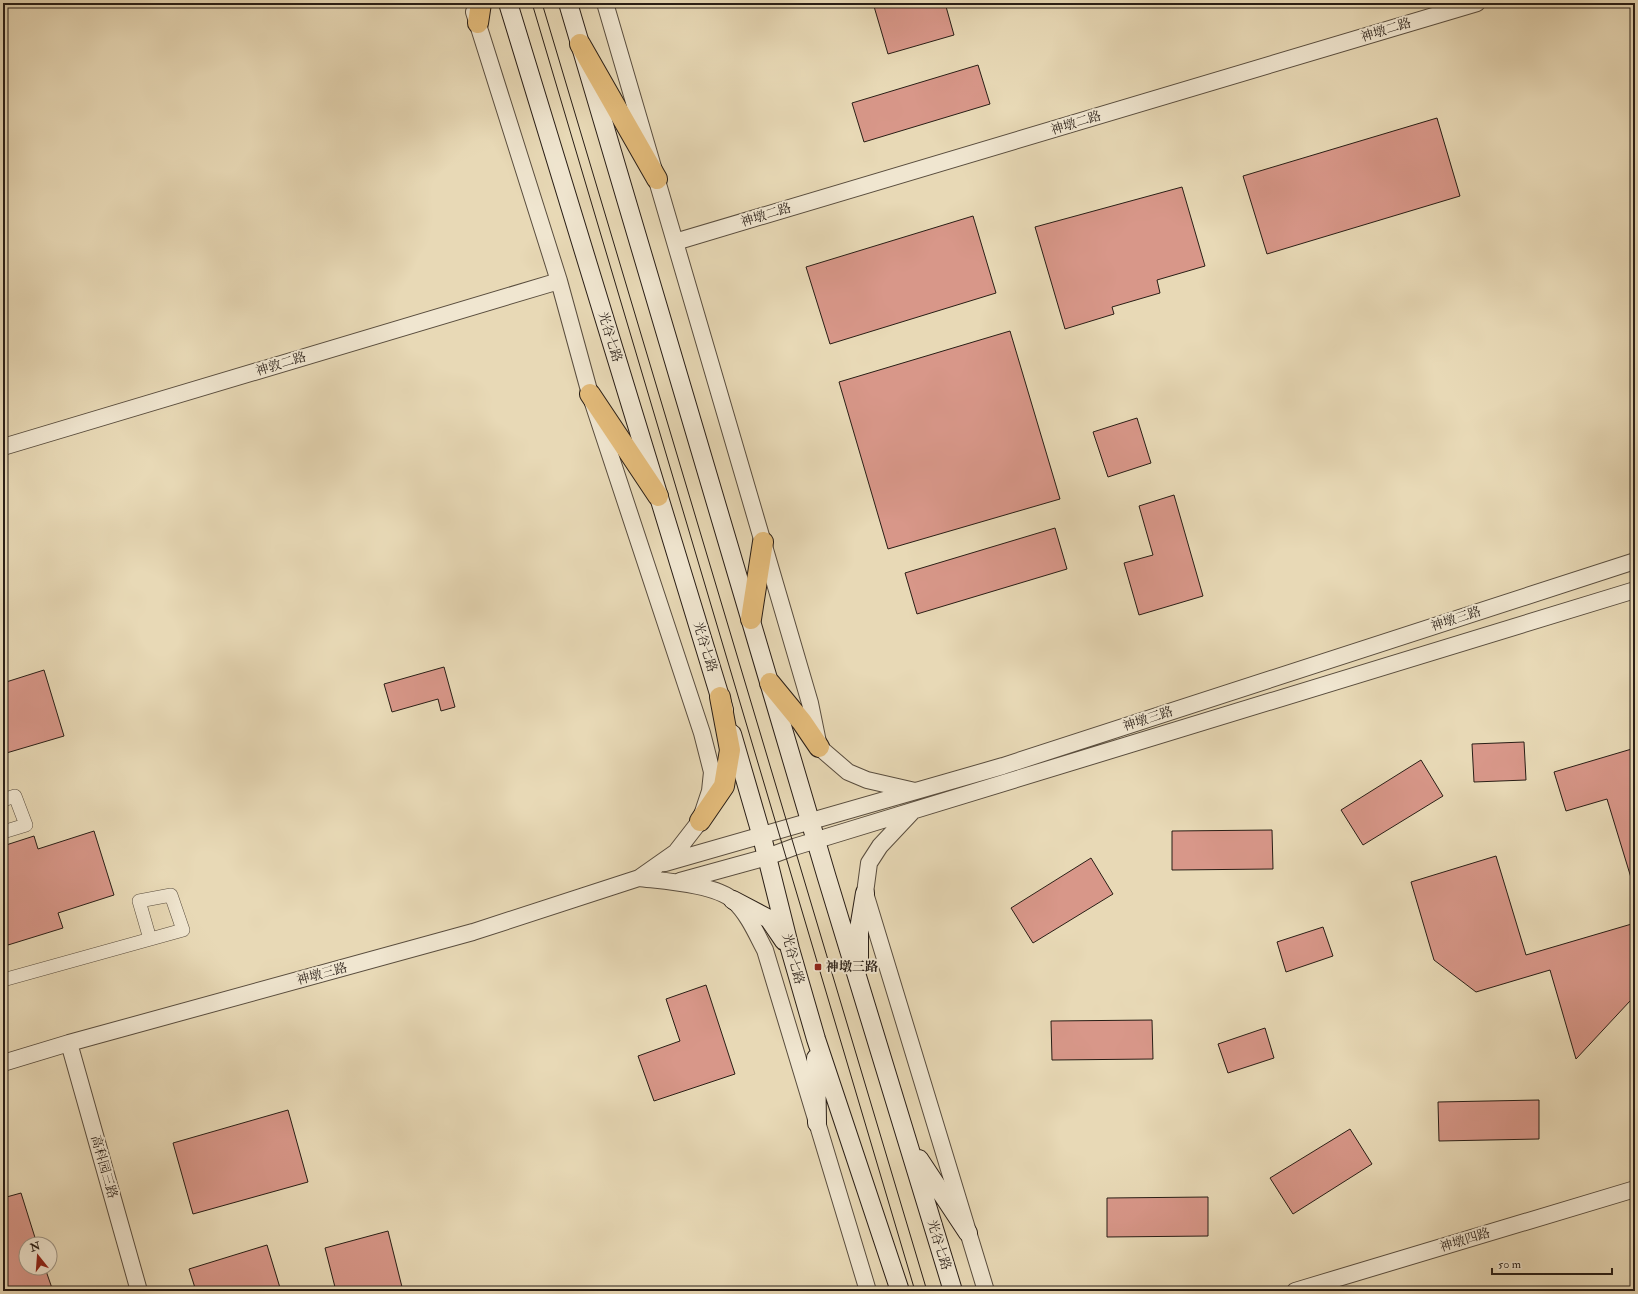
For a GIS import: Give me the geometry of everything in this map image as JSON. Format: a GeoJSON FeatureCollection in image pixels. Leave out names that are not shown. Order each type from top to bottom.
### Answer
{"type":"FeatureCollection","features":[{"type":"Feature","properties":{"kind":"main road"},"geometry":{"type":"LineString","coordinates":[[478,23],[481,3]]}},
{"type":"Feature","properties":{"kind":"main road","name":"光谷七路"},"geometry":{"type":"LineString","coordinates":[[508,3],[762,837],[790,949],[816,1039],[900,1291]]}},
{"type":"Feature","properties":{"kind":"main road","name":"光谷七路"},"geometry":{"type":"LineString","coordinates":[[568,3],[816,840],[953,1291]]}},
{"type":"Feature","properties":{"kind":"main road"},"geometry":{"type":"LineString","coordinates":[[580,44],[657,179]]}},
{"type":"Feature","properties":{"kind":"main road"},"geometry":{"type":"LineString","coordinates":[[590,394],[658,496]]}},
{"type":"Feature","properties":{"kind":"main road"},"geometry":{"type":"LineString","coordinates":[[751,619],[763,542]]}},
{"type":"Feature","properties":{"kind":"main road"},"geometry":{"type":"LineString","coordinates":[[770,683],[802,722],[818,747]]}},
{"type":"Feature","properties":{"kind":"main road"},"geometry":{"type":"LineString","coordinates":[[700,821],[724,786],[730,750],[720,697]]}},
{"type":"Feature","properties":{"kind":"main road"},"geometry":{"type":"LineString","coordinates":[[860,986],[859,929],[865,893]]}},
{"type":"Feature","properties":{"kind":"main road"},"geometry":{"type":"LineString","coordinates":[[733,900],[769,919],[790,949]]}},
{"type":"Feature","properties":{"kind":"main road"},"geometry":{"type":"LineString","coordinates":[[816,1039],[817,1123]]}},
{"type":"Feature","properties":{"kind":"main road"},"geometry":{"type":"LineString","coordinates":[[908,1143],[968,1233]]}},
{"type":"Feature","properties":{"kind":"street"},"geometry":{"type":"LineString","coordinates":[[472,3],[559,281],[590,394],[702,733],[712,772],[710,791],[700,821],[676,852],[639,878]]}},
{"type":"Feature","properties":{"kind":"street"},"geometry":{"type":"LineString","coordinates":[[605,3],[810,703],[818,747],[848,772],[867,780],[917,791]]}},
{"type":"Feature","properties":{"kind":"street","name":"神墩二路"},"geometry":{"type":"LineString","coordinates":[[675,242],[1477,3]]}},
{"type":"Feature","properties":{"kind":"street","name":"神敦二路"},"geometry":{"type":"LineString","coordinates":[[3,447],[559,281]]}},
{"type":"Feature","properties":{"kind":"street","name":"神墩三路"},"geometry":{"type":"LineString","coordinates":[[658,865],[762,837],[811,821],[1003,766],[1635,561]]}},
{"type":"Feature","properties":{"kind":"street","name":"神墩三路"},"geometry":{"type":"LineString","coordinates":[[673,883],[767,857],[816,840],[1635,590]]}},
{"type":"Feature","properties":{"kind":"street"},"geometry":{"type":"LineString","coordinates":[[3,800],[15,796],[26,825],[3,832]]}},
{"type":"Feature","properties":{"kind":"street"},"geometry":{"type":"LineString","coordinates":[[913,811],[880,846],[869,863],[865,893],[986,1291]]}},
{"type":"Feature","properties":{"kind":"street"},"geometry":{"type":"LineString","coordinates":[[639,878],[704,887],[733,900],[751,922],[765,950],[868,1291]]}},
{"type":"Feature","properties":{"kind":"street","name":"神墩三路"},"geometry":{"type":"LineString","coordinates":[[3,1063],[68,1043],[473,932],[639,878]]}},
{"type":"Feature","properties":{"kind":"street"},"geometry":{"type":"LineString","coordinates":[[3,980],[150,939]]}},
{"type":"Feature","properties":{"kind":"street","name":"高科园三路"},"geometry":{"type":"LineString","coordinates":[[68,1043],[139,1291]]}},
{"type":"Feature","properties":{"kind":"street","name":"神墩四路"},"geometry":{"type":"LineString","coordinates":[[1295,1291],[1635,1190]]}},
{"type":"Feature","properties":{"kind":"building"},"geometry":{"type":"Polygon","coordinates":[[[873,3],[945,3],[954,35],[888,54],[873,3]]]}},
{"type":"Feature","properties":{"kind":"building"},"geometry":{"type":"Polygon","coordinates":[[[978,65],[990,104],[864,142],[852,103],[978,65]]]}},
{"type":"Feature","properties":{"kind":"building"},"geometry":{"type":"Polygon","coordinates":[[[1437,118],[1460,196],[1267,254],[1243,176],[1437,118]]]}},
{"type":"Feature","properties":{"kind":"building"},"geometry":{"type":"Polygon","coordinates":[[[1182,187],[1205,266],[1157,280],[1160,293],[1112,307],[1114,314],[1065,329],[1035,227],[1182,187]]]}},
{"type":"Feature","properties":{"kind":"building"},"geometry":{"type":"Polygon","coordinates":[[[973,216],[996,293],[830,344],[806,267],[973,216]]]}},
{"type":"Feature","properties":{"kind":"building"},"geometry":{"type":"Polygon","coordinates":[[[1010,331],[1060,499],[888,549],[839,382],[1010,331]]]}},
{"type":"Feature","properties":{"kind":"building"},"geometry":{"type":"Polygon","coordinates":[[[1137,418],[1151,463],[1108,477],[1093,432],[1137,418]]]}},
{"type":"Feature","properties":{"kind":"building"},"geometry":{"type":"Polygon","coordinates":[[[1174,495],[1203,596],[1139,615],[1124,563],[1153,555],[1139,506],[1174,495]]]}},
{"type":"Feature","properties":{"kind":"building"},"geometry":{"type":"Polygon","coordinates":[[[1055,528],[1067,569],[917,614],[905,573],[1055,528]]]}},
{"type":"Feature","properties":{"kind":"building"},"geometry":{"type":"Polygon","coordinates":[[[444,667],[455,707],[441,711],[438,699],[392,712],[384,684],[444,667]]]}},
{"type":"Feature","properties":{"kind":"building"},"geometry":{"type":"Polygon","coordinates":[[[44,670],[64,736],[3,754],[3,683],[44,670]]]}},
{"type":"Feature","properties":{"kind":"building"},"geometry":{"type":"Polygon","coordinates":[[[1524,742],[1526,780],[1474,782],[1472,744],[1524,742]]]}},
{"type":"Feature","properties":{"kind":"building"},"geometry":{"type":"Polygon","coordinates":[[[1635,748],[1635,880],[1632,881],[1607,799],[1566,811],[1554,772],[1635,748]]]}},
{"type":"Feature","properties":{"kind":"building"},"geometry":{"type":"Polygon","coordinates":[[[1421,760],[1443,796],[1363,845],[1341,810],[1421,760]]]}},
{"type":"Feature","properties":{"kind":"building"},"geometry":{"type":"Polygon","coordinates":[[[1272,830],[1273,869],[1172,870],[1172,831],[1272,830]]]}},
{"type":"Feature","properties":{"kind":"building"},"geometry":{"type":"Polygon","coordinates":[[[94,831],[114,895],[58,913],[63,928],[8,945],[3,930],[3,846],[34,836],[38,849],[94,831]]]}},
{"type":"Feature","properties":{"kind":"building"},"geometry":{"type":"Polygon","coordinates":[[[1496,856],[1526,955],[1635,923],[1635,1000],[1630,1001],[1576,1059],[1550,970],[1476,992],[1434,960],[1411,882],[1496,856]]]}},
{"type":"Feature","properties":{"kind":"building"},"geometry":{"type":"Polygon","coordinates":[[[1091,858],[1113,894],[1033,943],[1011,908],[1091,858]]]}},
{"type":"Feature","properties":{"kind":"building"},"geometry":{"type":"Polygon","coordinates":[[[1323,927],[1333,956],[1286,972],[1277,942],[1323,927]]]}},
{"type":"Feature","properties":{"kind":"building"},"geometry":{"type":"Polygon","coordinates":[[[706,985],[735,1074],[654,1101],[638,1056],[680,1041],[666,999],[706,985]]]}},
{"type":"Feature","properties":{"kind":"building"},"geometry":{"type":"Polygon","coordinates":[[[1152,1020],[1153,1059],[1052,1060],[1051,1021],[1152,1020]]]}},
{"type":"Feature","properties":{"kind":"building"},"geometry":{"type":"Polygon","coordinates":[[[1265,1028],[1274,1058],[1228,1073],[1218,1044],[1265,1028]]]}},
{"type":"Feature","properties":{"kind":"building"},"geometry":{"type":"Polygon","coordinates":[[[1539,1100],[1539,1139],[1439,1141],[1438,1102],[1539,1100]]]}},
{"type":"Feature","properties":{"kind":"building"},"geometry":{"type":"Polygon","coordinates":[[[288,1110],[308,1182],[193,1214],[173,1143],[288,1110]]]}},
{"type":"Feature","properties":{"kind":"building"},"geometry":{"type":"Polygon","coordinates":[[[1350,1129],[1372,1164],[1293,1214],[1270,1178],[1350,1129]]]}},
{"type":"Feature","properties":{"kind":"building"},"geometry":{"type":"Polygon","coordinates":[[[21,1193],[34,1236],[18,1236],[18,1276],[48,1276],[53,1291],[3,1291],[3,1198],[21,1193]]]}},
{"type":"Feature","properties":{"kind":"building"},"geometry":{"type":"Polygon","coordinates":[[[1208,1197],[1208,1236],[1107,1237],[1107,1198],[1208,1197]]]}},
{"type":"Feature","properties":{"kind":"building"},"geometry":{"type":"Polygon","coordinates":[[[388,1231],[403,1291],[336,1291],[325,1248],[388,1231]]]}},
{"type":"Feature","properties":{"kind":"building"},"geometry":{"type":"Polygon","coordinates":[[[267,1245],[281,1291],[196,1291],[189,1269],[267,1245]]]}},
{"type":"Feature","properties":{"kind":"tram line"},"geometry":{"type":"LineString","coordinates":[[532,3],[915,1291]]}},
{"type":"Feature","properties":{"kind":"tram line"},"geometry":{"type":"LineString","coordinates":[[542,3],[927,1291]]}},
{"type":"Feature","properties":{"kind":"place","name":"神墩三路"},"geometry":{"type":"Point","coordinates":[818,967]}}]}
